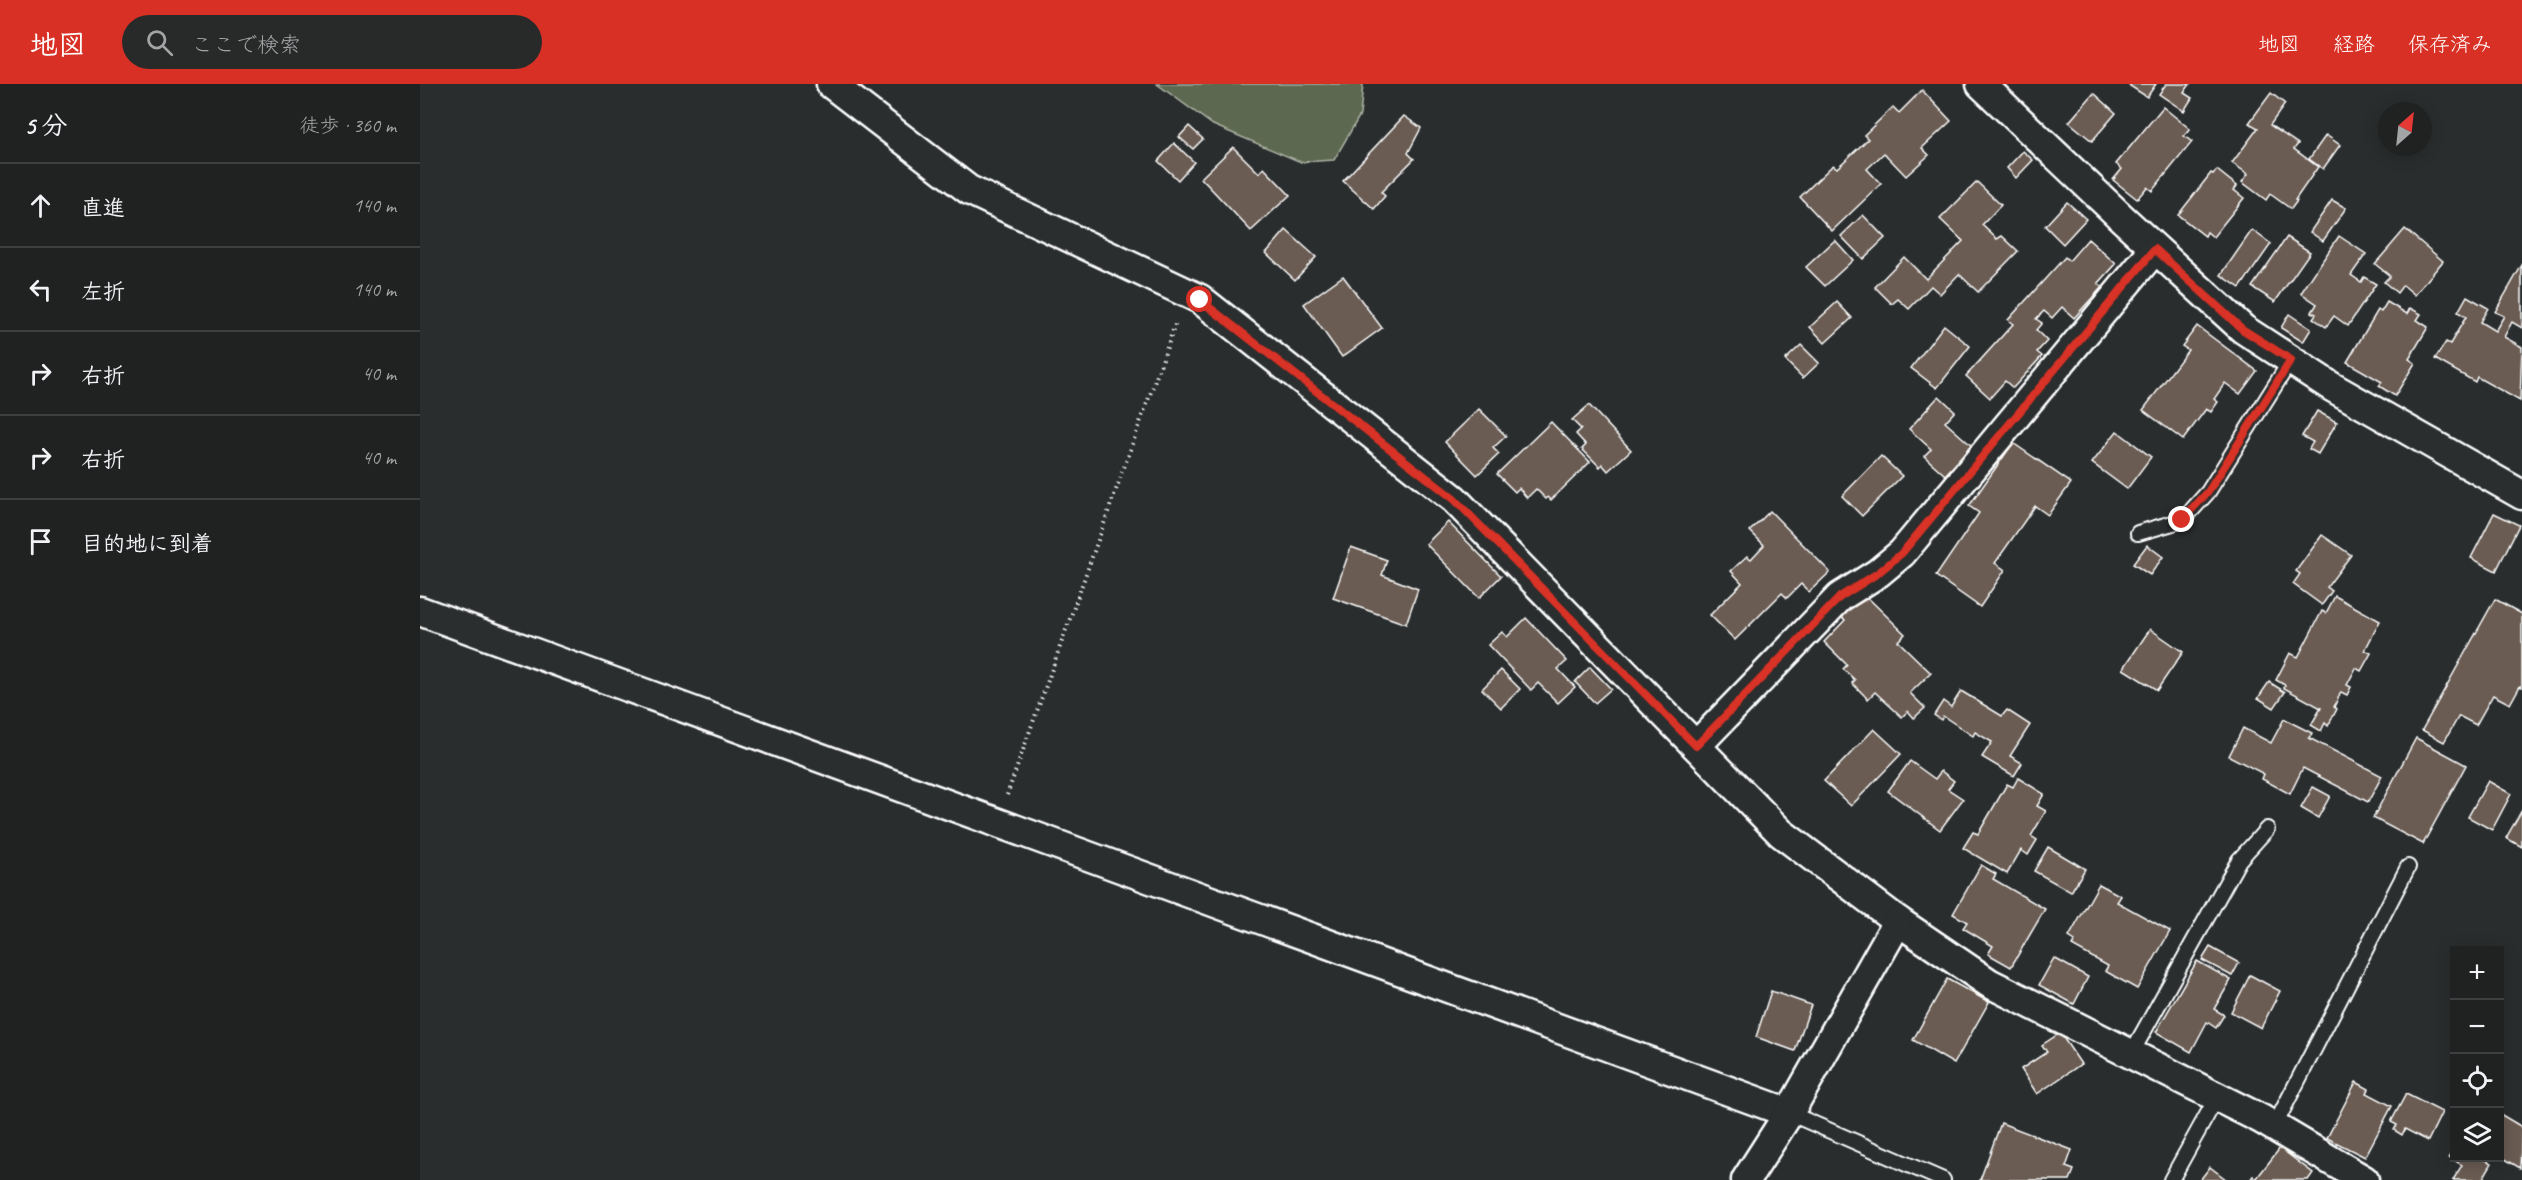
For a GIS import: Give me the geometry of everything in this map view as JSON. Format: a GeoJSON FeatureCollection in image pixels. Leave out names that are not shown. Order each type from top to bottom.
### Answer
{"type":"FeatureCollection","features":[{"type":"Feature","properties":{"kind":"street"},"geometry":{"type":"LineString","coordinates":[[831,84],[969,189],[1200,300],[1454,499],[1781,833],[1898,921],[1989,983],[2217,1097],[2274,1127],[2364,1180]]}},
{"type":"Feature","properties":{"kind":"street"},"geometry":{"type":"LineString","coordinates":[[1981,84],[2242,329],[2389,420],[2522,495]]}},
{"type":"Feature","properties":{"kind":"street"},"geometry":{"type":"LineString","coordinates":[[1696,746],[1840,597],[1878,573],[1902,553],[2155,249]]}},
{"type":"Feature","properties":{"kind":"street"},"geometry":{"type":"LineString","coordinates":[[420,611],[1789,1113]]}},
{"type":"Feature","properties":{"kind":"street"},"geometry":{"type":"LineString","coordinates":[[1746,1180],[1789,1113],[1898,921]]}},
{"type":"Feature","properties":{"kind":"lane"},"geometry":{"type":"LineString","coordinates":[[2138,533],[2182,520],[2208,492],[2291,360]]}},
{"type":"Feature","properties":{"kind":"lane"},"geometry":{"type":"LineString","coordinates":[[2131,1054],[2239,860],[2267,829]]}},
{"type":"Feature","properties":{"kind":"lane"},"geometry":{"type":"LineString","coordinates":[[2274,1127],[2408,867]]}},
{"type":"Feature","properties":{"kind":"lane"},"geometry":{"type":"LineString","coordinates":[[2171,1180],[2217,1097]]}},
{"type":"Feature","properties":{"kind":"lane"},"geometry":{"type":"LineString","coordinates":[[1789,1113],[1943,1180]]}},
{"type":"Feature","properties":{"kind":"path"},"geometry":{"type":"LineString","coordinates":[[997,823],[1187,293]]}},
{"type":"Feature","properties":{"kind":"green space"},"geometry":{"type":"Polygon","coordinates":[[[1157,84],[1363,84],[1360,115],[1334,160],[1301,162],[1213,125],[1157,84]]]}},
{"type":"Feature","properties":{"kind":"building"},"geometry":{"type":"Polygon","coordinates":[[[2127,84],[2156,84],[2147,97],[2127,84]]]}},
{"type":"Feature","properties":{"kind":"building"},"geometry":{"type":"Polygon","coordinates":[[[2166,84],[2190,84],[2184,93],[2192,98],[2184,111],[2159,94],[2166,84]]]}},
{"type":"Feature","properties":{"kind":"building"},"geometry":{"type":"Polygon","coordinates":[[[1922,90],[1951,121],[1922,148],[1929,155],[1906,176],[1884,153],[1867,169],[1881,184],[1832,231],[1800,197],[1833,165],[1837,168],[1868,139],[1864,135],[1893,107],[1899,113],[1922,90]]]}},
{"type":"Feature","properties":{"kind":"building"},"geometry":{"type":"Polygon","coordinates":[[[2094,93],[2116,113],[2092,141],[2069,122],[2094,93]]]}},
{"type":"Feature","properties":{"kind":"building"},"geometry":{"type":"Polygon","coordinates":[[[2271,93],[2285,104],[2270,125],[2298,144],[2294,149],[2318,167],[2291,209],[2270,194],[2266,200],[2242,182],[2248,174],[2232,163],[2258,128],[2249,123],[2271,93]]]}},
{"type":"Feature","properties":{"kind":"building"},"geometry":{"type":"Polygon","coordinates":[[[2163,107],[2190,129],[2184,136],[2192,142],[2152,191],[2147,187],[2137,199],[2113,180],[2122,169],[2116,164],[2163,107]]]}},
{"type":"Feature","properties":{"kind":"building"},"geometry":{"type":"Polygon","coordinates":[[[1404,116],[1421,128],[1408,153],[1414,159],[1381,192],[1385,196],[1374,209],[1343,181],[1404,116]]]}},
{"type":"Feature","properties":{"kind":"building"},"geometry":{"type":"Polygon","coordinates":[[[1189,126],[1203,139],[1193,149],[1179,137],[1189,126]]]}},
{"type":"Feature","properties":{"kind":"building"},"geometry":{"type":"Polygon","coordinates":[[[2326,135],[2340,145],[2323,169],[2309,159],[2326,135]]]}},
{"type":"Feature","properties":{"kind":"building"},"geometry":{"type":"Polygon","coordinates":[[[1174,143],[1194,162],[1178,180],[1158,161],[1174,143]]]}},
{"type":"Feature","properties":{"kind":"building"},"geometry":{"type":"Polygon","coordinates":[[[1233,147],[1259,173],[1264,168],[1290,195],[1251,231],[1201,178],[1233,147]]]}},
{"type":"Feature","properties":{"kind":"building"},"geometry":{"type":"Polygon","coordinates":[[[2023,151],[2033,160],[2016,178],[2007,168],[2023,151]]]}},
{"type":"Feature","properties":{"kind":"building"},"geometry":{"type":"Polygon","coordinates":[[[2217,170],[2237,186],[2234,190],[2244,198],[2213,237],[2207,232],[2205,236],[2178,215],[2211,173],[2217,170]]]}},
{"type":"Feature","properties":{"kind":"building"},"geometry":{"type":"Polygon","coordinates":[[[1977,182],[2001,205],[1982,225],[1997,239],[2002,236],[2018,251],[1978,292],[1959,274],[1940,294],[1931,286],[1909,309],[1898,299],[1892,304],[1875,287],[1904,257],[1926,279],[1963,241],[1940,219],[1977,182]]]}},
{"type":"Feature","properties":{"kind":"building"},"geometry":{"type":"Polygon","coordinates":[[[2332,200],[2346,208],[2323,241],[2310,232],[2332,200]]]}},
{"type":"Feature","properties":{"kind":"building"},"geometry":{"type":"Polygon","coordinates":[[[2067,202],[2086,219],[2063,244],[2045,226],[2067,202]]]}},
{"type":"Feature","properties":{"kind":"building"},"geometry":{"type":"Polygon","coordinates":[[[1863,215],[1885,238],[1863,259],[1841,236],[1863,215]]]}},
{"type":"Feature","properties":{"kind":"building"},"geometry":{"type":"Polygon","coordinates":[[[2405,229],[2443,261],[2415,295],[2403,285],[2397,293],[2384,282],[2390,276],[2375,264],[2405,229]]]}},
{"type":"Feature","properties":{"kind":"building"},"geometry":{"type":"Polygon","coordinates":[[[1286,230],[1316,257],[1295,280],[1266,253],[1286,230]]]}},
{"type":"Feature","properties":{"kind":"building"},"geometry":{"type":"Polygon","coordinates":[[[2252,230],[2271,244],[2240,288],[2221,275],[2252,230]]]}},
{"type":"Feature","properties":{"kind":"building"},"geometry":{"type":"Polygon","coordinates":[[[2339,236],[2366,254],[2351,275],[2361,282],[2364,277],[2376,284],[2348,326],[2334,316],[2326,327],[2313,318],[2316,314],[2312,312],[2317,304],[2301,293],[2339,236]]]}},
{"type":"Feature","properties":{"kind":"building"},"geometry":{"type":"Polygon","coordinates":[[[2287,237],[2310,252],[2275,302],[2252,287],[2287,237]]]}},
{"type":"Feature","properties":{"kind":"building"},"geometry":{"type":"Polygon","coordinates":[[[2088,239],[2116,264],[2098,284],[2102,287],[2074,318],[2062,307],[2052,318],[2044,311],[2036,319],[2042,323],[2036,330],[2047,341],[2037,352],[2042,356],[2013,388],[2005,381],[1990,398],[1966,376],[2013,324],[2008,320],[2065,257],[2069,261],[2088,239]]]}},
{"type":"Feature","properties":{"kind":"building"},"geometry":{"type":"Polygon","coordinates":[[[1835,240],[1853,260],[1825,286],[1806,267],[1835,240]]]}},
{"type":"Feature","properties":{"kind":"building"},"geometry":{"type":"Polygon","coordinates":[[[2522,265],[2522,328],[2512,322],[2504,337],[2522,347],[2520,401],[2477,377],[2475,382],[2435,359],[2446,342],[2450,344],[2466,317],[2458,312],[2467,296],[2488,308],[2480,322],[2495,331],[2504,316],[2495,312],[2522,265]]]}},
{"type":"Feature","properties":{"kind":"building"},"geometry":{"type":"Polygon","coordinates":[[[1343,276],[1382,328],[1342,357],[1304,304],[1343,276]]]}},
{"type":"Feature","properties":{"kind":"building"},"geometry":{"type":"Polygon","coordinates":[[[1837,302],[1852,318],[1825,343],[1810,327],[1837,302]]]}},
{"type":"Feature","properties":{"kind":"building"},"geometry":{"type":"Polygon","coordinates":[[[2387,302],[2407,314],[2410,308],[2421,314],[2417,320],[2428,327],[2409,359],[2415,363],[2395,396],[2379,386],[2382,382],[2347,362],[2378,310],[2381,312],[2387,302]]]}},
{"type":"Feature","properties":{"kind":"building"},"geometry":{"type":"Polygon","coordinates":[[[2289,314],[2311,329],[2303,342],[2281,328],[2289,314]]]}},
{"type":"Feature","properties":{"kind":"building"},"geometry":{"type":"Polygon","coordinates":[[[1944,325],[1970,346],[1937,388],[1911,368],[1944,325]]]}},
{"type":"Feature","properties":{"kind":"building"},"geometry":{"type":"Polygon","coordinates":[[[2197,326],[2257,371],[2240,394],[2225,383],[2214,399],[2218,402],[2211,412],[2206,409],[2183,440],[2143,410],[2188,350],[2182,346],[2197,326]]]}},
{"type":"Feature","properties":{"kind":"building"},"geometry":{"type":"Polygon","coordinates":[[[1801,345],[1819,363],[1803,378],[1785,360],[1801,345]]]}},
{"type":"Feature","properties":{"kind":"building"},"geometry":{"type":"Polygon","coordinates":[[[1939,396],[1955,411],[1945,422],[1972,446],[1945,475],[1924,456],[1931,449],[1909,429],[1939,396]]]}},
{"type":"Feature","properties":{"kind":"building"},"geometry":{"type":"Polygon","coordinates":[[[1589,405],[1631,450],[1608,471],[1602,464],[1600,467],[1582,449],[1586,445],[1576,434],[1581,429],[1572,420],[1589,405]]]}},
{"type":"Feature","properties":{"kind":"building"},"geometry":{"type":"Polygon","coordinates":[[[1479,409],[1506,436],[1493,448],[1499,454],[1477,475],[1445,442],[1479,409]]]}},
{"type":"Feature","properties":{"kind":"building"},"geometry":{"type":"Polygon","coordinates":[[[2317,411],[2337,422],[2318,454],[2309,449],[2313,442],[2302,436],[2317,411]]]}},
{"type":"Feature","properties":{"kind":"building"},"geometry":{"type":"Polygon","coordinates":[[[1551,422],[1590,462],[1551,500],[1548,497],[1546,499],[1536,489],[1527,498],[1519,488],[1515,492],[1497,474],[1551,422]]]}},
{"type":"Feature","properties":{"kind":"building"},"geometry":{"type":"Polygon","coordinates":[[[2117,431],[2151,457],[2127,489],[2092,463],[2117,431]]]}},
{"type":"Feature","properties":{"kind":"building"},"geometry":{"type":"Polygon","coordinates":[[[2013,443],[2071,483],[2048,515],[2035,506],[1995,563],[2005,570],[1980,607],[1936,576],[1979,513],[1969,506],[2013,443]]]}},
{"type":"Feature","properties":{"kind":"building"},"geometry":{"type":"Polygon","coordinates":[[[1881,456],[1902,476],[1862,516],[1842,496],[1881,456]]]}},
{"type":"Feature","properties":{"kind":"building"},"geometry":{"type":"Polygon","coordinates":[[[1770,511],[1830,572],[1809,592],[1801,584],[1787,598],[1782,593],[1735,640],[1710,615],[1742,583],[1731,571],[1747,556],[1751,559],[1764,545],[1750,531],[1770,511]]]}},
{"type":"Feature","properties":{"kind":"building"},"geometry":{"type":"Polygon","coordinates":[[[2494,513],[2519,525],[2496,571],[2471,558],[2494,513]]]}},
{"type":"Feature","properties":{"kind":"building"},"geometry":{"type":"Polygon","coordinates":[[[1448,522],[1501,576],[1479,598],[1426,544],[1448,522]]]}},
{"type":"Feature","properties":{"kind":"building"},"geometry":{"type":"Polygon","coordinates":[[[2322,535],[2351,555],[2327,587],[2332,591],[2322,605],[2293,584],[2300,574],[2296,571],[2322,535]]]}},
{"type":"Feature","properties":{"kind":"building"},"geometry":{"type":"Polygon","coordinates":[[[2147,545],[2163,557],[2150,575],[2133,564],[2147,545]]]}},
{"type":"Feature","properties":{"kind":"building"},"geometry":{"type":"Polygon","coordinates":[[[1351,547],[1387,560],[1382,575],[1418,589],[1406,624],[1333,598],[1351,547]]]}},
{"type":"Feature","properties":{"kind":"building"},"geometry":{"type":"Polygon","coordinates":[[[1863,593],[1905,634],[1898,641],[1931,673],[1910,693],[1925,708],[1914,718],[1908,711],[1902,717],[1875,692],[1868,699],[1852,683],[1855,680],[1843,669],[1847,665],[1824,642],[1845,620],[1840,615],[1863,593]]]}},
{"type":"Feature","properties":{"kind":"building"},"geometry":{"type":"Polygon","coordinates":[[[2335,596],[2380,621],[2365,650],[2371,653],[2361,671],[2356,668],[2347,685],[2351,687],[2347,695],[2341,692],[2334,707],[2337,709],[2328,726],[2325,723],[2321,731],[2311,725],[2321,708],[2284,688],[2285,685],[2276,680],[2290,653],[2298,657],[2322,611],[2326,613],[2335,596]]]}},
{"type":"Feature","properties":{"kind":"building"},"geometry":{"type":"Polygon","coordinates":[[[2495,599],[2522,614],[2522,687],[2520,686],[2510,704],[2493,695],[2476,725],[2459,716],[2444,742],[2422,730],[2495,599]]]}},
{"type":"Feature","properties":{"kind":"building"},"geometry":{"type":"Polygon","coordinates":[[[1526,618],[1567,661],[1558,669],[1575,687],[1558,703],[1538,683],[1531,690],[1488,645],[1502,632],[1507,637],[1526,618]]]}},
{"type":"Feature","properties":{"kind":"building"},"geometry":{"type":"Polygon","coordinates":[[[2150,629],[2183,652],[2157,690],[2123,669],[2150,629]]]}},
{"type":"Feature","properties":{"kind":"building"},"geometry":{"type":"Polygon","coordinates":[[[1590,667],[1611,689],[1595,703],[1575,682],[1590,667]]]}},
{"type":"Feature","properties":{"kind":"building"},"geometry":{"type":"Polygon","coordinates":[[[1501,670],[1520,689],[1501,708],[1482,689],[1501,670]]]}},
{"type":"Feature","properties":{"kind":"building"},"geometry":{"type":"Polygon","coordinates":[[[2269,682],[2285,692],[2274,708],[2258,698],[2269,682]]]}},
{"type":"Feature","properties":{"kind":"building"},"geometry":{"type":"Polygon","coordinates":[[[1961,691],[2002,716],[2007,710],[2030,725],[2010,756],[2022,763],[2014,776],[1982,757],[1992,742],[1975,732],[1973,736],[1943,716],[1941,720],[1934,715],[1943,701],[1951,707],[1961,691]]]}},
{"type":"Feature","properties":{"kind":"building"},"geometry":{"type":"Polygon","coordinates":[[[2284,719],[2312,733],[2309,738],[2382,776],[2368,802],[2303,768],[2290,794],[2262,779],[2264,774],[2229,756],[2243,728],[2271,743],[2284,719]]]}},
{"type":"Feature","properties":{"kind":"building"},"geometry":{"type":"Polygon","coordinates":[[[1874,729],[1901,754],[1851,806],[1824,781],[1874,729]]]}},
{"type":"Feature","properties":{"kind":"building"},"geometry":{"type":"Polygon","coordinates":[[[2416,738],[2466,765],[2423,844],[2373,818],[2416,738]]]}},
{"type":"Feature","properties":{"kind":"building"},"geometry":{"type":"Polygon","coordinates":[[[1910,761],[1935,779],[1941,771],[1954,781],[1948,789],[1963,799],[1940,830],[1888,791],[1910,761]]]}},
{"type":"Feature","properties":{"kind":"building"},"geometry":{"type":"Polygon","coordinates":[[[2018,778],[2044,794],[2037,806],[2046,811],[2031,836],[2037,840],[2028,855],[2021,850],[2007,874],[1963,848],[1973,832],[1978,834],[2007,784],[2013,787],[2018,778]]]}},
{"type":"Feature","properties":{"kind":"building"},"geometry":{"type":"Polygon","coordinates":[[[2488,781],[2511,794],[2492,830],[2468,817],[2488,781]]]}},
{"type":"Feature","properties":{"kind":"building"},"geometry":{"type":"Polygon","coordinates":[[[2313,787],[2330,796],[2318,818],[2301,808],[2313,787]]]}},
{"type":"Feature","properties":{"kind":"building"},"geometry":{"type":"Polygon","coordinates":[[[2522,810],[2522,847],[2506,838],[2522,810]]]}},
{"type":"Feature","properties":{"kind":"building"},"geometry":{"type":"Polygon","coordinates":[[[2048,847],[2085,869],[2071,892],[2034,871],[2048,847]]]}},
{"type":"Feature","properties":{"kind":"building"},"geometry":{"type":"Polygon","coordinates":[[[1981,865],[1996,874],[1993,879],[2045,909],[2011,967],[1988,954],[1993,946],[1963,928],[1967,922],[1953,914],[1981,865]]]}},
{"type":"Feature","properties":{"kind":"building"},"geometry":{"type":"Polygon","coordinates":[[[2099,884],[2121,896],[2117,902],[2170,931],[2137,989],[2105,971],[2108,966],[2072,946],[2075,941],[2069,937],[2099,884]]]}},
{"type":"Feature","properties":{"kind":"building"},"geometry":{"type":"Polygon","coordinates":[[[2210,947],[2239,963],[2232,976],[2202,960],[2210,947]]]}},
{"type":"Feature","properties":{"kind":"building"},"geometry":{"type":"Polygon","coordinates":[[[2054,958],[2088,977],[2074,1004],[2039,985],[2054,958]]]}},
{"type":"Feature","properties":{"kind":"building"},"geometry":{"type":"Polygon","coordinates":[[[2197,961],[2231,980],[2214,1009],[2224,1015],[2216,1028],[2207,1022],[2191,1052],[2156,1032],[2197,961]]]}},
{"type":"Feature","properties":{"kind":"building"},"geometry":{"type":"Polygon","coordinates":[[[2250,975],[2280,991],[2261,1028],[2231,1012],[2250,975]]]}},
{"type":"Feature","properties":{"kind":"building"},"geometry":{"type":"Polygon","coordinates":[[[1947,979],[1989,1002],[1954,1064],[1913,1040],[1947,979]]]}},
{"type":"Feature","properties":{"kind":"building"},"geometry":{"type":"Polygon","coordinates":[[[1771,991],[1811,1005],[1795,1051],[1756,1037],[1771,991]]]}},
{"type":"Feature","properties":{"kind":"building"},"geometry":{"type":"Polygon","coordinates":[[[2060,1033],[2081,1064],[2037,1094],[2021,1069],[2047,1052],[2042,1045],[2060,1033]]]}},
{"type":"Feature","properties":{"kind":"building"},"geometry":{"type":"Polygon","coordinates":[[[2356,1082],[2369,1089],[2367,1093],[2392,1106],[2365,1157],[2327,1138],[2356,1082]]]}},
{"type":"Feature","properties":{"kind":"building"},"geometry":{"type":"Polygon","coordinates":[[[2406,1094],[2442,1112],[2428,1141],[2405,1129],[2402,1135],[2394,1130],[2397,1125],[2391,1122],[2406,1094]]]}},
{"type":"Feature","properties":{"kind":"building"},"geometry":{"type":"Polygon","coordinates":[[[2504,1116],[2522,1127],[2520,1168],[2504,1158],[2504,1116]]]}},
{"type":"Feature","properties":{"kind":"building"},"geometry":{"type":"Polygon","coordinates":[[[2001,1123],[2072,1150],[2066,1167],[2074,1170],[2070,1180],[1980,1180],[2001,1123]]]}},
{"type":"Feature","properties":{"kind":"building"},"geometry":{"type":"Polygon","coordinates":[[[2280,1148],[2313,1173],[2308,1180],[2250,1180],[2253,1176],[2256,1179],[2280,1148]]]}},
{"type":"Feature","properties":{"kind":"building"},"geometry":{"type":"Polygon","coordinates":[[[2457,1162],[2492,1163],[2482,1180],[2453,1180],[2462,1165],[2457,1162]]]}},
{"type":"Feature","properties":{"kind":"building"},"geometry":{"type":"Polygon","coordinates":[[[2210,1167],[2227,1180],[2200,1180],[2210,1167]]]}},
{"type":"Feature","properties":{"kind":"route"},"geometry":{"type":"LineString","coordinates":[[1200,300],[1454,499],[1696,746],[1840,597],[1878,573],[1902,553],[2155,249],[2242,329],[2291,360],[2208,492],[2182,520]]}}]}
